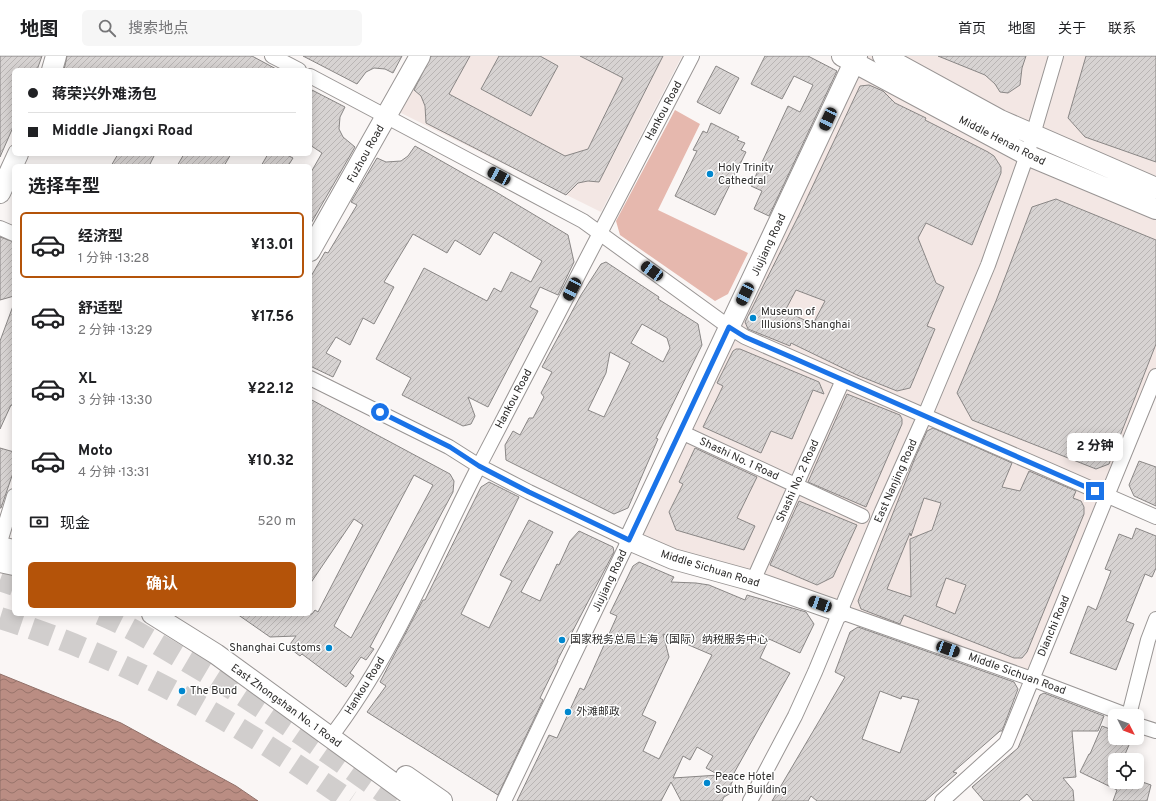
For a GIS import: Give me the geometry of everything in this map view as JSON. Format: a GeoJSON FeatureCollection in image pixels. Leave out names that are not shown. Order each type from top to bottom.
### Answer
{"type":"FeatureCollection","features":[{"type":"Feature","properties":{"kind":"main road"},"geometry":{"type":"LineString","coordinates":[[53,68],[56,56]]}},
{"type":"Feature","properties":{"kind":"main road","name":"Fuzhou Road"},"geometry":{"type":"LineString","coordinates":[[312,247],[420,56]]}},
{"type":"Feature","properties":{"kind":"main road","name":"Middle Henan Road"},"geometry":{"type":"LineString","coordinates":[[883,56],[981,110],[1033,135],[1156,188]]}},
{"type":"Feature","properties":{"kind":"main road","name":"Middle Henan Road"},"geometry":{"type":"LineString","coordinates":[[851,58],[1027,155],[1156,209]]}},
{"type":"Feature","properties":{"kind":"main road","name":"Jiujiang Road"},"geometry":{"type":"LineString","coordinates":[[629,540],[681,432],[851,58]]}},
{"type":"Feature","properties":{"kind":"main road"},"geometry":{"type":"LineString","coordinates":[[0,193],[12,167]]}},
{"type":"Feature","properties":{"kind":"main road","name":"Middle Sichuan Road"},"geometry":{"type":"LineString","coordinates":[[629,540],[673,559],[752,581],[841,612]]}},
{"type":"Feature","properties":{"kind":"main road"},"geometry":{"type":"LineString","coordinates":[[0,547],[12,550]]}},
{"type":"Feature","properties":{"kind":"main road"},"geometry":{"type":"LineString","coordinates":[[0,562],[12,565]]}},
{"type":"Feature","properties":{"kind":"main road","name":"East Zhongshan No. 1 Road"},"geometry":{"type":"LineString","coordinates":[[155,616],[442,801]]}},
{"type":"Feature","properties":{"kind":"main road","name":"East Zhongshan No. 1 Road"},"geometry":{"type":"LineString","coordinates":[[181,616],[244,658],[418,801]]}},
{"type":"Feature","properties":{"kind":"street"},"geometry":{"type":"LineString","coordinates":[[272,56],[295,68]]}},
{"type":"Feature","properties":{"kind":"street","name":"Hankou Road"},"geometry":{"type":"LineString","coordinates":[[334,732],[360,697],[387,650],[479,466],[692,56]]}},
{"type":"Feature","properties":{"kind":"street","name":"East Nanjing Road"},"geometry":{"type":"LineString","coordinates":[[750,801],[795,716],[841,612],[882,511],[925,416],[988,265],[1027,155],[1056,56]]}},
{"type":"Feature","properties":{"kind":"street"},"geometry":{"type":"LineString","coordinates":[[312,77],[583,221],[745,337],[1108,497],[1156,516]]}},
{"type":"Feature","properties":{"kind":"street"},"geometry":{"type":"LineString","coordinates":[[0,228],[12,233]]}},
{"type":"Feature","properties":{"kind":"street","name":"Dianchi Road"},"geometry":{"type":"LineString","coordinates":[[950,798],[1006,743],[1108,497],[1156,376]]}},
{"type":"Feature","properties":{"kind":"street","name":"Middle Sichuan Road"},"geometry":{"type":"LineString","coordinates":[[312,379],[450,447],[479,466],[575,515],[629,540]]}},
{"type":"Feature","properties":{"kind":"street","name":"Shashi No. 2 Road"},"geometry":{"type":"LineString","coordinates":[[752,581],[843,380]]}},
{"type":"Feature","properties":{"kind":"street","name":"Shashi No. 1 Road"},"geometry":{"type":"LineString","coordinates":[[681,432],[862,516]]}},
{"type":"Feature","properties":{"kind":"street"},"geometry":{"type":"LineString","coordinates":[[0,542],[12,503]]}},
{"type":"Feature","properties":{"kind":"street","name":"Jiujiang Road"},"geometry":{"type":"LineString","coordinates":[[504,801],[629,540]]}},
{"type":"Feature","properties":{"kind":"street","name":"Middle Sichuan Road"},"geometry":{"type":"LineString","coordinates":[[841,612],[1032,679],[1108,709]]}},
{"type":"Feature","properties":{"kind":"street"},"geometry":{"type":"LineString","coordinates":[[1134,709],[1148,640],[1156,619]]}},
{"type":"Feature","properties":{"kind":"street","name":"Middle Sichuan Road"},"geometry":{"type":"LineString","coordinates":[[1144,726],[1156,732]]}},
{"type":"Feature","properties":{"kind":"shaded area"},"geometry":{"type":"Polygon","coordinates":[[[430,56],[682,56],[601,212],[399,112],[430,56]]]}},
{"type":"Feature","properties":{"kind":"shaded area"},"geometry":{"type":"Polygon","coordinates":[[[857,56],[1156,56],[1156,376],[1032,679],[629,540],[857,56]]]}},
{"type":"Feature","properties":{"kind":"shaded area"},"geometry":{"type":"Polygon","coordinates":[[[675,110],[700,124],[658,210],[748,253],[728,294],[715,301],[620,235],[616,221],[675,110]]]}},
{"type":"Feature","properties":{"kind":"water"},"geometry":{"type":"Polygon","coordinates":[[[0,674],[121,723],[236,786],[258,801],[0,801],[0,674]]]}},
{"type":"Feature","properties":{"kind":"building"},"geometry":{"type":"Polygon","coordinates":[[[0,56],[42,56],[38,68],[12,68],[12,130],[0,157],[0,56]]]}},
{"type":"Feature","properties":{"kind":"building"},"geometry":{"type":"Polygon","coordinates":[[[67,56],[252,56],[274,68],[64,68],[67,56]]]}},
{"type":"Feature","properties":{"kind":"building"},"geometry":{"type":"Polygon","coordinates":[[[303,56],[402,56],[393,73],[385,69],[374,68],[366,72],[357,84],[303,56]]]}},
{"type":"Feature","properties":{"kind":"building"},"geometry":{"type":"Polygon","coordinates":[[[431,56],[470,56],[449,94],[565,156],[588,149],[623,78],[580,56],[663,56],[599,182],[588,181],[578,183],[566,195],[426,123],[425,106],[421,96],[414,90],[431,56]]]}},
{"type":"Feature","properties":{"kind":"building"},"geometry":{"type":"Polygon","coordinates":[[[499,56],[540,56],[558,66],[531,116],[481,89],[499,56]]]}},
{"type":"Feature","properties":{"kind":"building"},"geometry":{"type":"Polygon","coordinates":[[[765,56],[808,56],[837,71],[769,216],[754,209],[762,191],[751,186],[788,106],[800,112],[813,85],[794,76],[782,99],[751,84],[765,56]]]}},
{"type":"Feature","properties":{"kind":"building"},"geometry":{"type":"Polygon","coordinates":[[[938,56],[1026,56],[1022,68],[1020,85],[1008,93],[1000,92],[995,84],[985,75],[938,56]]]}},
{"type":"Feature","properties":{"kind":"building"},"geometry":{"type":"Polygon","coordinates":[[[1086,56],[1156,56],[1156,162],[1085,137],[1068,118],[1086,56]]]}},
{"type":"Feature","properties":{"kind":"building"},"geometry":{"type":"Polygon","coordinates":[[[716,66],[739,78],[720,114],[697,102],[716,66]]]}},
{"type":"Feature","properties":{"kind":"building"},"geometry":{"type":"Polygon","coordinates":[[[869,85],[883,91],[895,103],[988,152],[994,156],[1001,167],[1001,173],[972,245],[926,223],[918,238],[936,283],[944,287],[927,326],[935,329],[910,388],[897,391],[857,375],[791,343],[790,346],[748,329],[745,322],[799,215],[860,86],[869,85]],[[796,290],[785,311],[813,324],[825,301],[796,290]]]}},
{"type":"Feature","properties":{"kind":"building"},"geometry":{"type":"Polygon","coordinates":[[[312,90],[345,107],[340,117],[339,129],[343,137],[355,147],[312,222],[312,170],[322,153],[312,146],[312,90]]]}},
{"type":"Feature","properties":{"kind":"building","name":"Holy Trinity Cathedral"},"geometry":{"type":"Polygon","coordinates":[[[711,123],[739,137],[737,140],[745,143],[741,150],[746,152],[715,215],[675,196],[697,151],[693,150],[703,131],[707,133],[711,123]]]}},
{"type":"Feature","properties":{"kind":"building"},"geometry":{"type":"Polygon","coordinates":[[[415,146],[568,235],[574,262],[558,295],[540,287],[530,307],[538,311],[488,407],[468,397],[475,416],[471,424],[463,426],[402,395],[411,378],[376,359],[424,268],[487,301],[494,288],[501,292],[511,272],[531,282],[542,261],[494,232],[480,255],[455,240],[447,253],[413,234],[384,282],[394,287],[374,324],[363,318],[350,345],[336,337],[326,353],[341,361],[333,377],[312,367],[312,275],[325,252],[328,253],[357,205],[351,202],[377,158],[386,162],[401,161],[408,156],[415,146]]]}},
{"type":"Feature","properties":{"kind":"building"},"geometry":{"type":"Polygon","coordinates":[[[117,156],[154,156],[150,164],[112,164],[117,156]]]}},
{"type":"Feature","properties":{"kind":"building"},"geometry":{"type":"Polygon","coordinates":[[[183,156],[230,156],[225,164],[178,164],[183,156]]]}},
{"type":"Feature","properties":{"kind":"building"},"geometry":{"type":"Polygon","coordinates":[[[267,156],[289,156],[293,158],[289,164],[262,164],[267,156]]]}},
{"type":"Feature","properties":{"kind":"building"},"geometry":{"type":"Polygon","coordinates":[[[1056,199],[1156,240],[1156,344],[1109,464],[1096,469],[972,420],[957,393],[996,301],[1032,207],[1056,199]]]}},
{"type":"Feature","properties":{"kind":"building"},"geometry":{"type":"Polygon","coordinates":[[[0,237],[12,241],[12,297],[0,300],[0,237]]]}},
{"type":"Feature","properties":{"kind":"building"},"geometry":{"type":"Polygon","coordinates":[[[606,262],[659,297],[658,299],[698,324],[702,345],[656,438],[658,439],[628,508],[614,514],[506,460],[505,445],[513,431],[520,435],[529,418],[533,418],[544,397],[541,393],[552,372],[542,367],[581,295],[601,264],[606,262]],[[642,324],[631,343],[663,362],[670,348],[667,338],[642,324]],[[610,352],[606,373],[588,410],[604,417],[630,363],[610,352]]]}},
{"type":"Feature","properties":{"kind":"building"},"geometry":{"type":"Polygon","coordinates":[[[12,309],[12,405],[0,429],[0,341],[12,309]]]}},
{"type":"Feature","properties":{"kind":"building"},"geometry":{"type":"Polygon","coordinates":[[[740,349],[819,382],[824,394],[813,390],[792,439],[771,431],[761,453],[703,427],[723,386],[717,383],[733,351],[740,349]]]}},
{"type":"Feature","properties":{"kind":"building"},"geometry":{"type":"Polygon","coordinates":[[[847,394],[900,415],[902,419],[902,424],[866,507],[808,482],[847,394]]]}},
{"type":"Feature","properties":{"kind":"building"},"geometry":{"type":"Polygon","coordinates":[[[312,400],[450,474],[454,481],[453,492],[370,647],[374,649],[366,660],[361,657],[350,673],[354,676],[346,687],[302,654],[300,656],[288,647],[296,636],[270,637],[240,616],[312,616],[315,610],[318,612],[363,525],[354,519],[312,581],[312,400]],[[414,475],[334,626],[351,638],[433,485],[414,475]]]}},
{"type":"Feature","properties":{"kind":"building"},"geometry":{"type":"Polygon","coordinates":[[[933,428],[1012,463],[1002,487],[1020,491],[1029,471],[1076,491],[1073,498],[1081,501],[1084,507],[1084,514],[1027,652],[1022,658],[1014,658],[904,615],[900,624],[861,609],[858,601],[927,431],[933,428]],[[924,498],[911,536],[910,533],[887,589],[911,597],[910,539],[932,530],[941,503],[924,498]],[[946,578],[936,606],[955,614],[966,585],[946,578]]]}},
{"type":"Feature","properties":{"kind":"building"},"geometry":{"type":"Polygon","coordinates":[[[0,448],[12,451],[12,476],[0,508],[0,448]]]}},
{"type":"Feature","properties":{"kind":"building"},"geometry":{"type":"Polygon","coordinates":[[[695,448],[757,477],[737,518],[755,526],[744,550],[676,530],[669,512],[683,484],[679,482],[695,448]]]}},
{"type":"Feature","properties":{"kind":"building"},"geometry":{"type":"Polygon","coordinates":[[[1139,461],[1156,467],[1156,506],[1134,496],[1129,485],[1139,461]]]}},
{"type":"Feature","properties":{"kind":"building"},"geometry":{"type":"Polygon","coordinates":[[[489,482],[519,497],[461,614],[489,628],[512,581],[500,575],[529,520],[553,532],[521,592],[540,601],[557,564],[559,565],[570,541],[579,531],[613,547],[614,552],[557,661],[540,698],[543,700],[498,795],[367,712],[386,686],[380,682],[423,600],[425,600],[481,487],[489,482]]]}},
{"type":"Feature","properties":{"kind":"building"},"geometry":{"type":"Polygon","coordinates":[[[799,501],[857,525],[833,577],[817,585],[770,565],[799,501]]]}},
{"type":"Feature","properties":{"kind":"building"},"geometry":{"type":"Polygon","coordinates":[[[1136,528],[1156,536],[1156,568],[1152,577],[1145,574],[1126,621],[1134,624],[1116,670],[1070,653],[1088,606],[1096,610],[1111,571],[1105,569],[1119,534],[1132,539],[1136,528]]]}},
{"type":"Feature","properties":{"kind":"building"},"geometry":{"type":"Polygon","coordinates":[[[639,562],[674,577],[671,582],[709,585],[745,600],[747,595],[806,612],[814,624],[800,653],[769,639],[760,658],[790,673],[734,773],[737,774],[731,784],[731,793],[724,797],[722,801],[681,801],[671,782],[661,801],[517,801],[549,735],[557,738],[580,688],[584,690],[617,616],[610,613],[633,566],[639,562]],[[663,634],[669,657],[642,715],[656,722],[643,751],[659,759],[712,655],[663,634]],[[697,747],[690,760],[683,756],[673,778],[719,775],[706,768],[713,756],[697,747]]]}},
{"type":"Feature","properties":{"kind":"building"},"geometry":{"type":"Polygon","coordinates":[[[858,627],[1014,682],[1018,689],[1002,731],[1000,731],[953,772],[957,773],[925,801],[817,801],[811,796],[808,801],[772,801],[845,677],[835,672],[850,632],[858,627]],[[880,691],[862,739],[900,753],[919,700],[902,696],[901,699],[880,691]]]}},
{"type":"Feature","properties":{"kind":"building"},"geometry":{"type":"Polygon","coordinates":[[[1044,693],[1104,716],[1098,731],[1072,731],[1076,777],[1063,778],[1073,790],[1074,801],[1033,801],[1027,794],[1019,801],[984,801],[972,787],[1018,748],[1040,695],[1044,693]]]}},
{"type":"Feature","properties":{"kind":"building"},"geometry":{"type":"Polygon","coordinates":[[[1102,726],[1108,728],[1108,745],[1129,745],[1126,753],[1108,753],[1108,786],[1080,772],[1090,754],[1102,726]]]}},
{"type":"Feature","properties":{"kind":"building"},"geometry":{"type":"Polygon","coordinates":[[[1144,782],[1151,785],[1147,801],[1113,801],[1117,790],[1115,789],[1144,789],[1144,782]]]}},
{"type":"Feature","properties":{"kind":"tunnel"},"geometry":{"type":"LineString","coordinates":[[0,580],[12,584]]}},
{"type":"Feature","properties":{"kind":"tunnel"},"geometry":{"type":"LineString","coordinates":[[104,616],[145,636],[215,678],[294,729],[396,801]]}},
{"type":"Feature","properties":{"kind":"tunnel"},"geometry":{"type":"LineString","coordinates":[[0,618],[48,634],[94,653],[138,673],[182,696],[267,746],[350,801]]}},
{"type":"Feature","properties":{"kind":"place","name":"Holy Trinity Cathedral"},"geometry":{"type":"Point","coordinates":[710,174]}},
{"type":"Feature","properties":{"kind":"place","name":"Museum of Illusions Shanghai"},"geometry":{"type":"Point","coordinates":[753,318]}},
{"type":"Feature","properties":{"kind":"place","name":"国家税务总局上海（国际）纳税服务中心"},"geometry":{"type":"Point","coordinates":[562,640]}},
{"type":"Feature","properties":{"kind":"place","name":"Shanghai Customs"},"geometry":{"type":"Point","coordinates":[329,648]}},
{"type":"Feature","properties":{"kind":"place","name":"The Bund"},"geometry":{"type":"Point","coordinates":[182,691]}},
{"type":"Feature","properties":{"kind":"place","name":"外滩邮政"},"geometry":{"type":"Point","coordinates":[568,712]}},
{"type":"Feature","properties":{"kind":"place","name":"Peace Hotel South Building"},"geometry":{"type":"Point","coordinates":[707,783]}},
{"type":"Feature","properties":{"kind":"route"},"geometry":{"type":"LineString","coordinates":[[380,412],[450,447],[479,466],[529,492],[629,540],[729,327],[745,337],[1019,456],[1095,491]]}}]}
